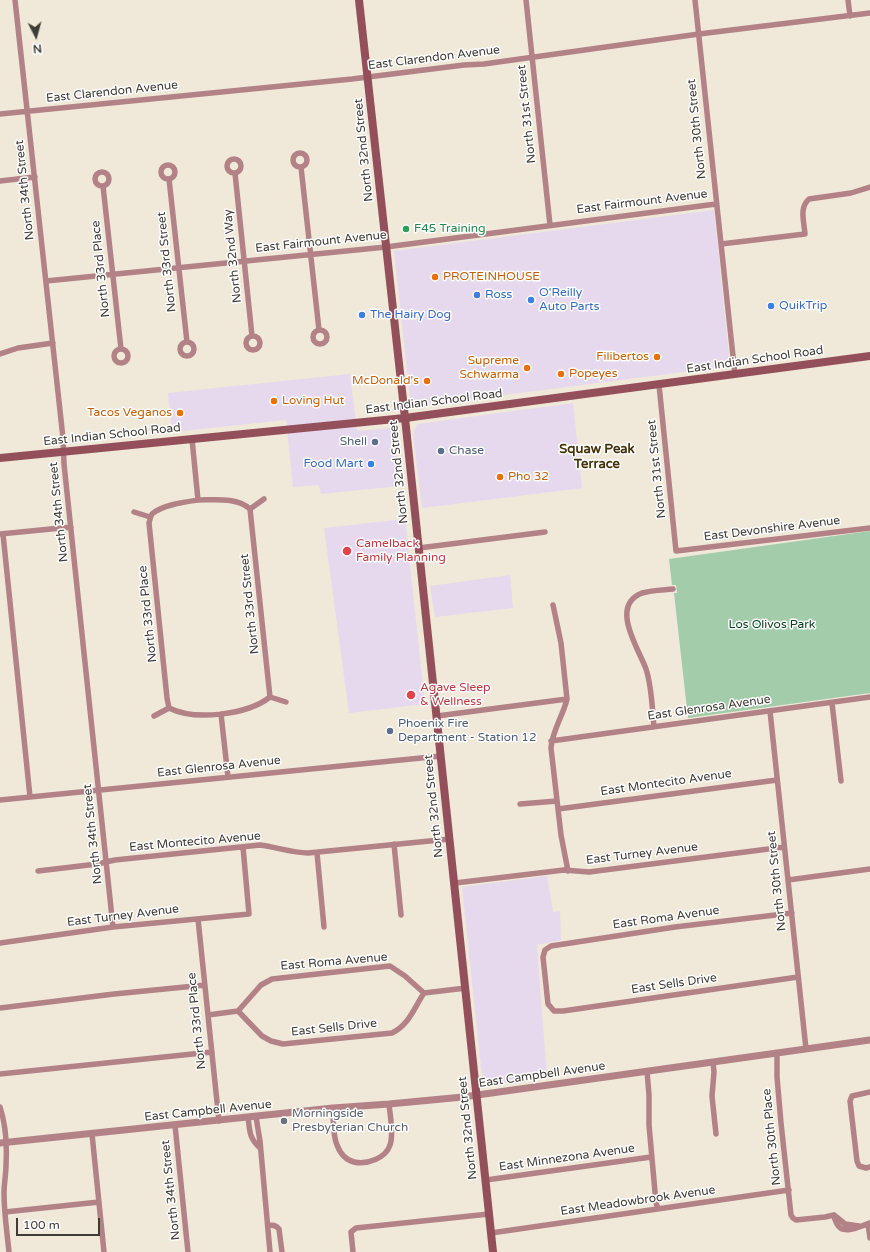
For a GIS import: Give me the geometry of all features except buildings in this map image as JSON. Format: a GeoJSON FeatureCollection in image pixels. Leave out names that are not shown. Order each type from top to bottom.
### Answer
{"type":"FeatureCollection","features":[{"type":"Feature","properties":{"kind":"main road","name":"North 32nd Street"},"geometry":{"type":"LineString","coordinates":[[359,0],[455,884],[493,1252]]}},
{"type":"Feature","properties":{"kind":"main road","name":"East Indian School Road"},"geometry":{"type":"LineString","coordinates":[[0,458],[405,418],[870,356]]}},
{"type":"Feature","properties":{"kind":"street","name":"North 34th Street"},"geometry":{"type":"LineString","coordinates":[[15,0],[46,281],[113,927]]}},
{"type":"Feature","properties":{"kind":"street","name":"North 31st Street"},"geometry":{"type":"LineString","coordinates":[[526,0],[550,225]]}},
{"type":"Feature","properties":{"kind":"street","name":"North 30th Street"},"geometry":{"type":"LineString","coordinates":[[695,0],[735,375]]}},
{"type":"Feature","properties":{"kind":"street"},"geometry":{"type":"LineString","coordinates":[[848,0],[850,16]]}},
{"type":"Feature","properties":{"kind":"street","name":"East Clarendon Avenue"},"geometry":{"type":"LineString","coordinates":[[0,114],[484,64],[699,34],[870,13]]}},
{"type":"Feature","properties":{"kind":"street"},"geometry":{"type":"LineString","coordinates":[[301,167],[319,330]]}},
{"type":"Feature","properties":{"kind":"street","name":"North 32nd Way"},"geometry":{"type":"LineString","coordinates":[[235,173],[252,336]]}},
{"type":"Feature","properties":{"kind":"street"},"geometry":{"type":"LineString","coordinates":[[0,181],[35,177]]}},
{"type":"Feature","properties":{"kind":"street","name":"North 33rd Street"},"geometry":{"type":"LineString","coordinates":[[169,179],[186,342]]}},
{"type":"Feature","properties":{"kind":"street","name":"North 33rd Place"},"geometry":{"type":"LineString","coordinates":[[103,186],[120,349]]}},
{"type":"Feature","properties":{"kind":"street"},"geometry":{"type":"LineString","coordinates":[[721,244],[805,234],[802,209],[804,203],[809,199],[852,193],[870,187]]}},
{"type":"Feature","properties":{"kind":"street","name":"East Fairmount Avenue"},"geometry":{"type":"LineString","coordinates":[[46,281],[386,247],[716,204]]}},
{"type":"Feature","properties":{"kind":"street"},"geometry":{"type":"LineString","coordinates":[[0,354],[18,348],[52,343]]}},
{"type":"Feature","properties":{"kind":"street","name":"North 31st Street"},"geometry":{"type":"LineString","coordinates":[[659,385],[676,551]]}},
{"type":"Feature","properties":{"kind":"street"},"geometry":{"type":"LineString","coordinates":[[192,439],[198,500]]}},
{"type":"Feature","properties":{"kind":"street"},"geometry":{"type":"LineString","coordinates":[[134,512],[150,517],[152,514],[160,510],[174,505],[198,500],[225,500],[246,505],[250,509],[264,499]]}},
{"type":"Feature","properties":{"kind":"street","name":"North 33rd Street"},"geometry":{"type":"LineString","coordinates":[[250,509],[270,697]]}},
{"type":"Feature","properties":{"kind":"street","name":"North 33rd Place"},"geometry":{"type":"LineString","coordinates":[[150,517],[149,523],[169,708]]}},
{"type":"Feature","properties":{"kind":"street"},"geometry":{"type":"LineString","coordinates":[[30,796],[2,534],[71,526]]}},
{"type":"Feature","properties":{"kind":"street","name":"East Devonshire Avenue"},"geometry":{"type":"LineString","coordinates":[[676,551],[870,528]]}},
{"type":"Feature","properties":{"kind":"street"},"geometry":{"type":"LineString","coordinates":[[419,548],[545,532]]}},
{"type":"Feature","properties":{"kind":"street"},"geometry":{"type":"LineString","coordinates":[[654,727],[647,675],[631,638],[628,628],[627,613],[628,607],[632,601],[642,593],[673,589]]}},
{"type":"Feature","properties":{"kind":"street"},"geometry":{"type":"LineString","coordinates":[[553,605],[561,643],[567,698],[551,741],[561,835],[568,871]]}},
{"type":"Feature","properties":{"kind":"street"},"geometry":{"type":"LineString","coordinates":[[154,716],[169,708],[176,712],[194,715],[231,713],[263,703],[270,697],[286,702]]}},
{"type":"Feature","properties":{"kind":"street","name":"East Glenrosa Avenue"},"geometry":{"type":"LineString","coordinates":[[551,741],[870,697]]}},
{"type":"Feature","properties":{"kind":"street"},"geometry":{"type":"LineString","coordinates":[[437,716],[567,698]]}},
{"type":"Feature","properties":{"kind":"street"},"geometry":{"type":"LineString","coordinates":[[832,703],[841,781]]}},
{"type":"Feature","properties":{"kind":"street","name":"North 30th Street"},"geometry":{"type":"LineString","coordinates":[[770,710],[806,1049]]}},
{"type":"Feature","properties":{"kind":"street"},"geometry":{"type":"LineString","coordinates":[[221,714],[228,777]]}},
{"type":"Feature","properties":{"kind":"street","name":"East Glenrosa Avenue"},"geometry":{"type":"LineString","coordinates":[[0,800],[441,756]]}},
{"type":"Feature","properties":{"kind":"street","name":"East Montecito Avenue"},"geometry":{"type":"LineString","coordinates":[[558,809],[777,780]]}},
{"type":"Feature","properties":{"kind":"street"},"geometry":{"type":"LineString","coordinates":[[520,804],[557,801]]}},
{"type":"Feature","properties":{"kind":"street","name":"East Montecito Avenue"},"geometry":{"type":"LineString","coordinates":[[38,871],[97,864],[107,861],[260,845],[301,853],[317,853],[450,839]]}},
{"type":"Feature","properties":{"kind":"street"},"geometry":{"type":"LineString","coordinates":[[394,844],[401,915]]}},
{"type":"Feature","properties":{"kind":"street","name":"East Turney Avenue"},"geometry":{"type":"LineString","coordinates":[[0,942],[113,927],[248,914],[243,847]]}},
{"type":"Feature","properties":{"kind":"street","name":"East Turney Avenue"},"geometry":{"type":"LineString","coordinates":[[455,884],[564,870],[589,872],[784,847]]}},
{"type":"Feature","properties":{"kind":"street"},"geometry":{"type":"LineString","coordinates":[[317,853],[324,927]]}},
{"type":"Feature","properties":{"kind":"street"},"geometry":{"type":"LineString","coordinates":[[788,880],[870,869]]}},
{"type":"Feature","properties":{"kind":"street","name":"East Roma Avenue"},"geometry":{"type":"LineString","coordinates":[[554,1011],[548,1004],[543,957],[544,950],[551,946],[659,930],[792,913]]}},
{"type":"Feature","properties":{"kind":"street","name":"North 33rd Place"},"geometry":{"type":"LineString","coordinates":[[198,919],[219,1120]]}},
{"type":"Feature","properties":{"kind":"street","name":"East Roma Avenue"},"geometry":{"type":"LineString","coordinates":[[238,1011],[261,985],[272,978],[357,969],[390,966],[405,976],[424,993]]}},
{"type":"Feature","properties":{"kind":"street","name":"East Sells Drive"},"geometry":{"type":"LineString","coordinates":[[554,1011],[679,995],[798,977]]}},
{"type":"Feature","properties":{"kind":"street"},"geometry":{"type":"LineString","coordinates":[[0,1008],[114,994],[205,985]]}},
{"type":"Feature","properties":{"kind":"street"},"geometry":{"type":"LineString","coordinates":[[424,993],[466,988]]}},
{"type":"Feature","properties":{"kind":"street","name":"East Sells Drive"},"geometry":{"type":"LineString","coordinates":[[238,1011],[262,1036],[271,1041],[283,1044],[310,1042],[392,1033],[400,1029],[407,1022],[424,993]]}},
{"type":"Feature","properties":{"kind":"street"},"geometry":{"type":"LineString","coordinates":[[208,1015],[238,1011]]}},
{"type":"Feature","properties":{"kind":"street","name":"East Campbell Avenue"},"geometry":{"type":"LineString","coordinates":[[3,1143],[333,1108],[477,1095],[870,1040]]}},
{"type":"Feature","properties":{"kind":"street"},"geometry":{"type":"LineString","coordinates":[[0,1074],[212,1052]]}},
{"type":"Feature","properties":{"kind":"street","name":"North 30th Place"},"geometry":{"type":"LineString","coordinates":[[777,1054],[779,1110],[792,1218],[796,1220],[834,1215],[845,1224],[859,1226],[869,1223]]}},
{"type":"Feature","properties":{"kind":"street"},"geometry":{"type":"LineString","coordinates":[[713,1062],[714,1072],[712,1096],[716,1134]]}},
{"type":"Feature","properties":{"kind":"street"},"geometry":{"type":"LineString","coordinates":[[647,1071],[649,1125],[656,1203],[658,1209]]}},
{"type":"Feature","properties":{"kind":"street"},"geometry":{"type":"LineString","coordinates":[[870,1092],[852,1096],[850,1101],[857,1161],[859,1166],[866,1168],[870,1167]]}},
{"type":"Feature","properties":{"kind":"street"},"geometry":{"type":"LineString","coordinates":[[333,1108],[336,1144],[343,1156],[354,1162],[368,1162],[384,1155],[391,1144],[389,1104]]}},
{"type":"Feature","properties":{"kind":"street"},"geometry":{"type":"LineString","coordinates":[[0,1107],[4,1122],[3,1143],[6,1165],[4,1191],[9,1252]]}},
{"type":"Feature","properties":{"kind":"street"},"geometry":{"type":"LineString","coordinates":[[252,1117],[259,1138],[270,1252]]}},
{"type":"Feature","properties":{"kind":"street"},"geometry":{"type":"LineString","coordinates":[[252,1117],[250,1135],[260,1148]]}},
{"type":"Feature","properties":{"kind":"street","name":"North 34th Street"},"geometry":{"type":"LineString","coordinates":[[175,1125],[188,1252]]}},
{"type":"Feature","properties":{"kind":"street"},"geometry":{"type":"LineString","coordinates":[[92,1134],[104,1252]]}},
{"type":"Feature","properties":{"kind":"street"},"geometry":{"type":"LineString","coordinates":[[252,1139],[259,1138]]}},
{"type":"Feature","properties":{"kind":"street","name":"East Minnezona Avenue"},"geometry":{"type":"LineString","coordinates":[[486,1180],[652,1157]]}},
{"type":"Feature","properties":{"kind":"street","name":"East Meadowbrook Avenue"},"geometry":{"type":"LineString","coordinates":[[491,1233],[789,1190]]}},
{"type":"Feature","properties":{"kind":"street"},"geometry":{"type":"LineString","coordinates":[[5,1212],[99,1202]]}},
{"type":"Feature","properties":{"kind":"street"},"geometry":{"type":"LineString","coordinates":[[353,1252],[351,1232],[356,1228],[489,1214]]}},
{"type":"Feature","properties":{"kind":"street"},"geometry":{"type":"LineString","coordinates":[[869,1223],[870,1238]]}},
{"type":"Feature","properties":{"kind":"street"},"geometry":{"type":"LineString","coordinates":[[268,1226],[277,1226],[279,1229],[282,1252]]}},
{"type":"Feature","properties":{"kind":"shaded area"},"geometry":{"type":"Polygon","coordinates":[[[714,210],[730,366],[411,407],[394,251],[714,210]]]}},
{"type":"Feature","properties":{"kind":"shaded area"},"geometry":{"type":"Polygon","coordinates":[[[350,374],[357,431],[390,428],[394,431],[400,486],[321,494],[319,485],[293,487],[286,420],[172,432],[168,393],[350,374]]]}},
{"type":"Feature","properties":{"kind":"shaded area"},"geometry":{"type":"Polygon","coordinates":[[[573,403],[582,488],[422,508],[413,434],[417,424],[573,403]]]}},
{"type":"Feature","properties":{"kind":"shaded area"},"geometry":{"type":"Polygon","coordinates":[[[405,519],[425,704],[349,713],[324,528],[405,519]]]}},
{"type":"Feature","properties":{"kind":"shaded area"},"geometry":{"type":"Polygon","coordinates":[[[510,575],[513,608],[435,617],[430,586],[510,575]]]}},
{"type":"Feature","properties":{"kind":"shaded area"},"geometry":{"type":"Polygon","coordinates":[[[547,876],[553,912],[560,911],[561,940],[537,945],[547,1078],[483,1086],[462,887],[547,876]]]}},
{"type":"Feature","properties":{"kind":"green space","name":"Los Olivos Park"},"geometry":{"type":"Polygon","coordinates":[[[870,531],[870,693],[688,718],[674,593],[677,593],[676,585],[672,585],[669,559],[870,531]]]}},
{"type":"Feature","properties":{"kind":"place","name":"F45 Training"},"geometry":{"type":"Point","coordinates":[406,229]}},
{"type":"Feature","properties":{"kind":"place","name":"PROTEINHOUSE"},"geometry":{"type":"Point","coordinates":[435,277]}},
{"type":"Feature","properties":{"kind":"place","name":"Ross"},"geometry":{"type":"Point","coordinates":[477,295]}},
{"type":"Feature","properties":{"kind":"place","name":"O'Reilly Auto Parts"},"geometry":{"type":"Point","coordinates":[531,300]}},
{"type":"Feature","properties":{"kind":"place","name":"QuikTrip"},"geometry":{"type":"Point","coordinates":[771,306]}},
{"type":"Feature","properties":{"kind":"place","name":"The Hairy Dog"},"geometry":{"type":"Point","coordinates":[362,315]}},
{"type":"Feature","properties":{"kind":"place","name":"Filibertos"},"geometry":{"type":"Point","coordinates":[657,357]}},
{"type":"Feature","properties":{"kind":"place","name":"Supreme Schwarma"},"geometry":{"type":"Point","coordinates":[527,368]}},
{"type":"Feature","properties":{"kind":"place","name":"Popeyes"},"geometry":{"type":"Point","coordinates":[561,374]}},
{"type":"Feature","properties":{"kind":"place","name":"McDonald's"},"geometry":{"type":"Point","coordinates":[427,381]}},
{"type":"Feature","properties":{"kind":"place","name":"Loving Hut"},"geometry":{"type":"Point","coordinates":[274,401]}},
{"type":"Feature","properties":{"kind":"place","name":"Tacos Veganos"},"geometry":{"type":"Point","coordinates":[180,413]}},
{"type":"Feature","properties":{"kind":"place","name":"Shell"},"geometry":{"type":"Point","coordinates":[375,442]}},
{"type":"Feature","properties":{"kind":"place","name":"Chase"},"geometry":{"type":"Point","coordinates":[441,451]}},
{"type":"Feature","properties":{"kind":"place","name":"Food Mart"},"geometry":{"type":"Point","coordinates":[371,464]}},
{"type":"Feature","properties":{"kind":"place","name":"Pho 32"},"geometry":{"type":"Point","coordinates":[500,477]}},
{"type":"Feature","properties":{"kind":"place","name":"Camelback Family Planning"},"geometry":{"type":"Point","coordinates":[347,551]}},
{"type":"Feature","properties":{"kind":"place","name":"Agave Sleep & Wellness"},"geometry":{"type":"Point","coordinates":[411,695]}},
{"type":"Feature","properties":{"kind":"place","name":"Phoenix Fire Department - Station 12"},"geometry":{"type":"Point","coordinates":[390,731]}},
{"type":"Feature","properties":{"kind":"place","name":"Morningside Presbyterian Church"},"geometry":{"type":"Point","coordinates":[284,1121]}},
{"type":"Feature","properties":{"kind":"district","name":"Squaw Peak Terrace"},"geometry":{"type":"Point","coordinates":[597,458]}}]}
